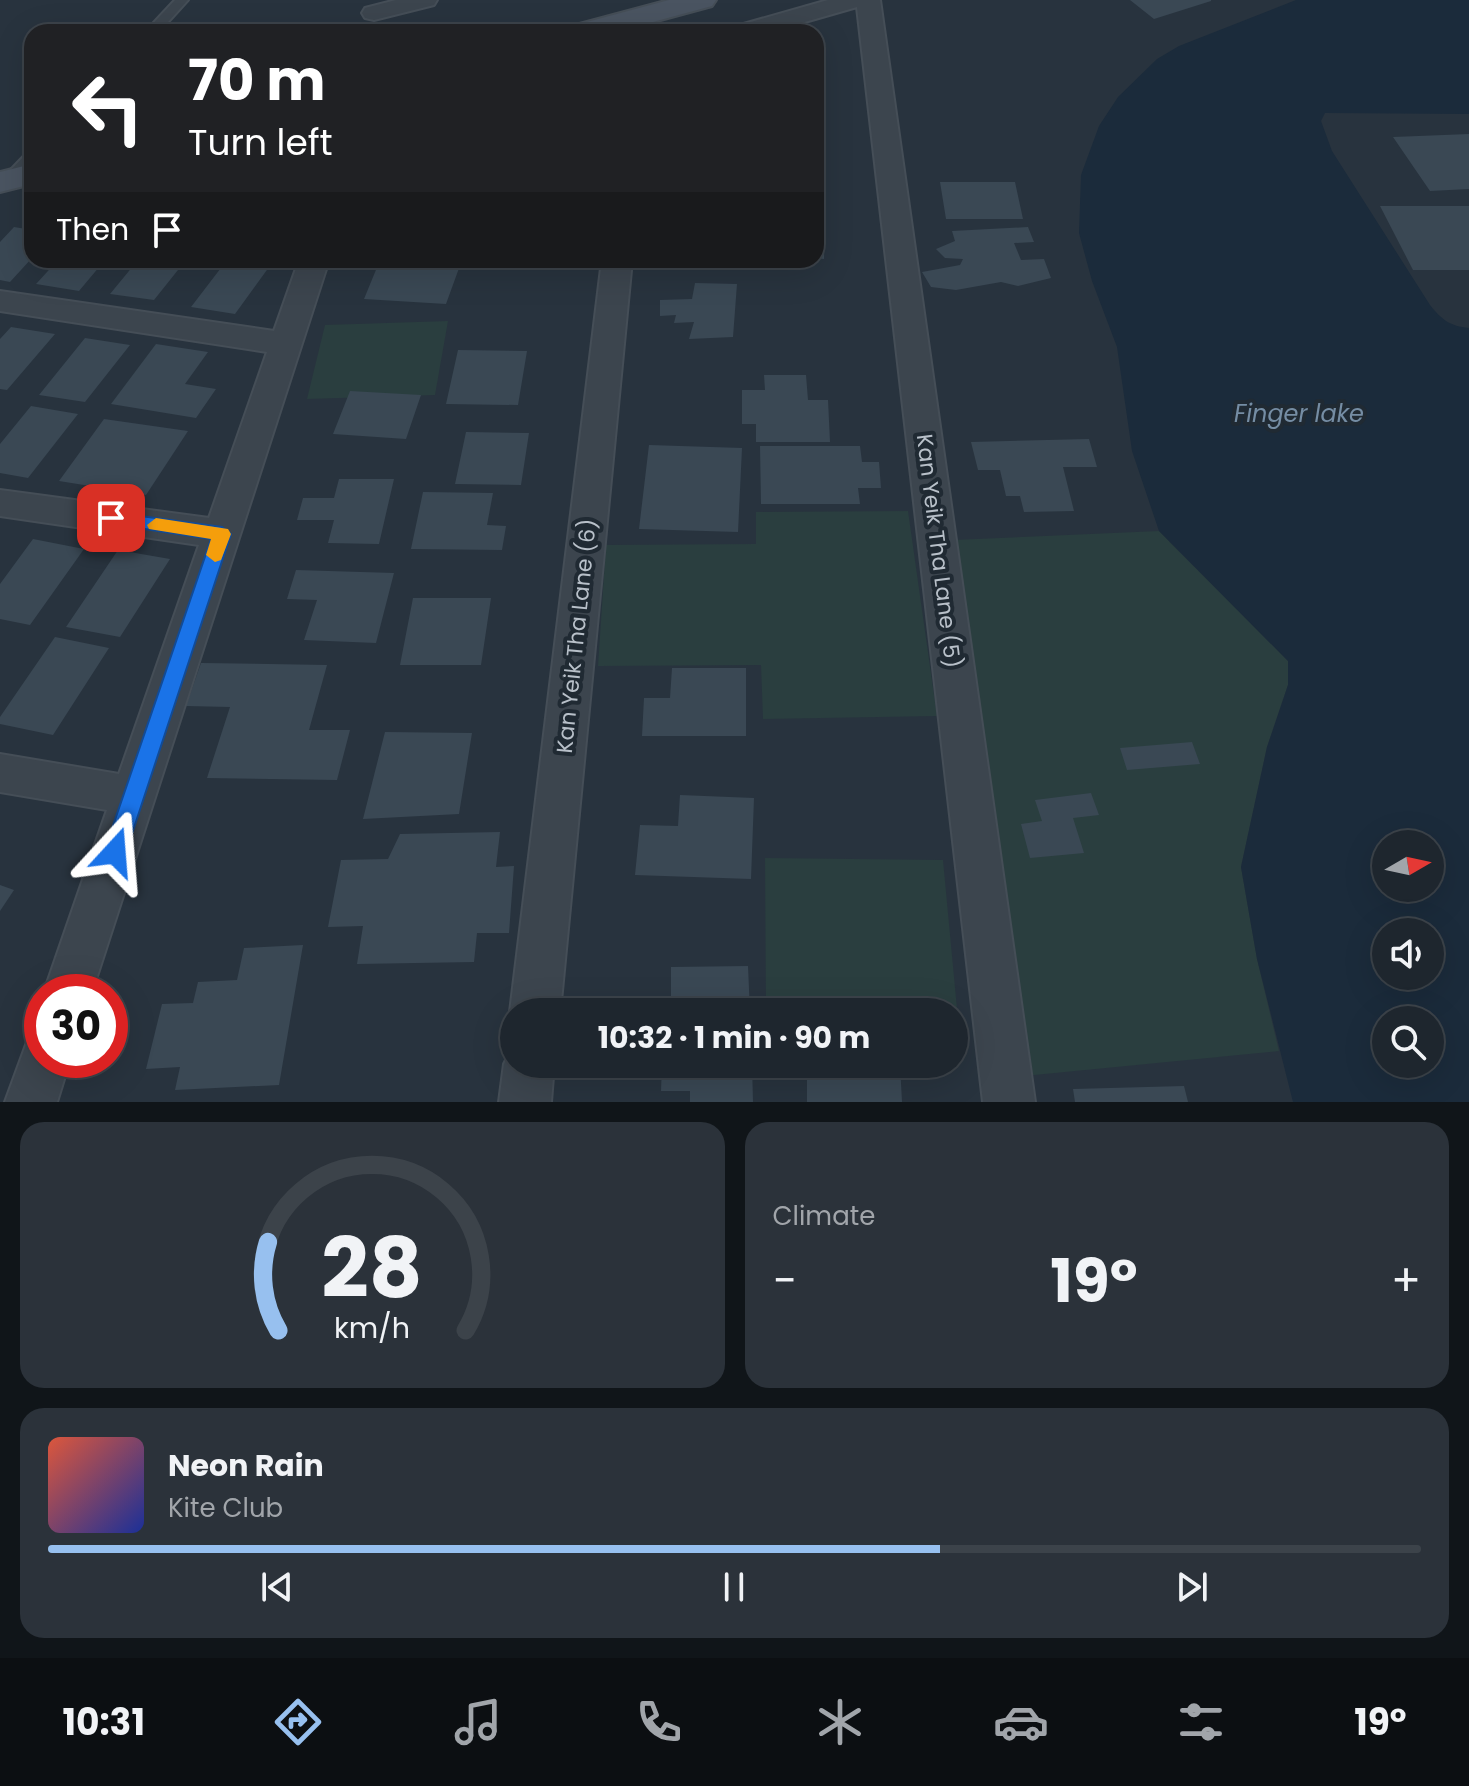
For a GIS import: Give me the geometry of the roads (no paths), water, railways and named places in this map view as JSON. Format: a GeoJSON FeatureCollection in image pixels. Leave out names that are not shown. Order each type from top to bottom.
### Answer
{"type":"FeatureCollection","features":[{"type":"Feature","properties":{"kind":"main road"},"geometry":{"type":"LineString","coordinates":[[612,24],[702,0]]}},
{"type":"Feature","properties":{"kind":"street"},"geometry":{"type":"LineString","coordinates":[[376,15],[425,0]]}},
{"type":"Feature","properties":{"kind":"street"},"geometry":{"type":"LineString","coordinates":[[770,24],[855,0]]}},
{"type":"Feature","properties":{"kind":"street","name":"Kan Yeik Tha Lane (5)"},"geometry":{"type":"LineString","coordinates":[[868,0],[1009,1102]]}},
{"type":"Feature","properties":{"kind":"street"},"geometry":{"type":"LineString","coordinates":[[74,974],[311,268]]}},
{"type":"Feature","properties":{"kind":"street","name":"Kan Yeik Tha Lane (6)"},"geometry":{"type":"LineString","coordinates":[[537,998],[616,268]]}},
{"type":"Feature","properties":{"kind":"street"},"geometry":{"type":"LineString","coordinates":[[0,301],[286,344]]}},
{"type":"Feature","properties":{"kind":"street"},"geometry":{"type":"LineString","coordinates":[[0,503],[222,534]]}},
{"type":"Feature","properties":{"kind":"street"},"geometry":{"type":"LineString","coordinates":[[0,773],[134,796]]}},
{"type":"Feature","properties":{"kind":"street"},"geometry":{"type":"LineString","coordinates":[[31,1102],[39,1078]]}},
{"type":"Feature","properties":{"kind":"street"},"geometry":{"type":"LineString","coordinates":[[525,1102],[528,1078]]}},
{"type":"Feature","properties":{"kind":"lane"},"geometry":{"type":"LineString","coordinates":[[160,24],[182,0]]}},
{"type":"Feature","properties":{"kind":"water","name":"Finger lake"},"geometry":{"type":"Polygon","coordinates":[[[1296,0],[1469,0],[1469,114],[1325,113],[1321,121],[1332,151],[1430,305],[1447,321],[1469,328],[1469,1102],[1293,1102],[1257,959],[1241,867],[1267,747],[1288,685],[1288,661],[1159,531],[1132,451],[1117,347],[1092,281],[1079,233],[1081,175],[1099,126],[1118,97],[1157,59],[1179,46],[1296,0]]]}}]}
